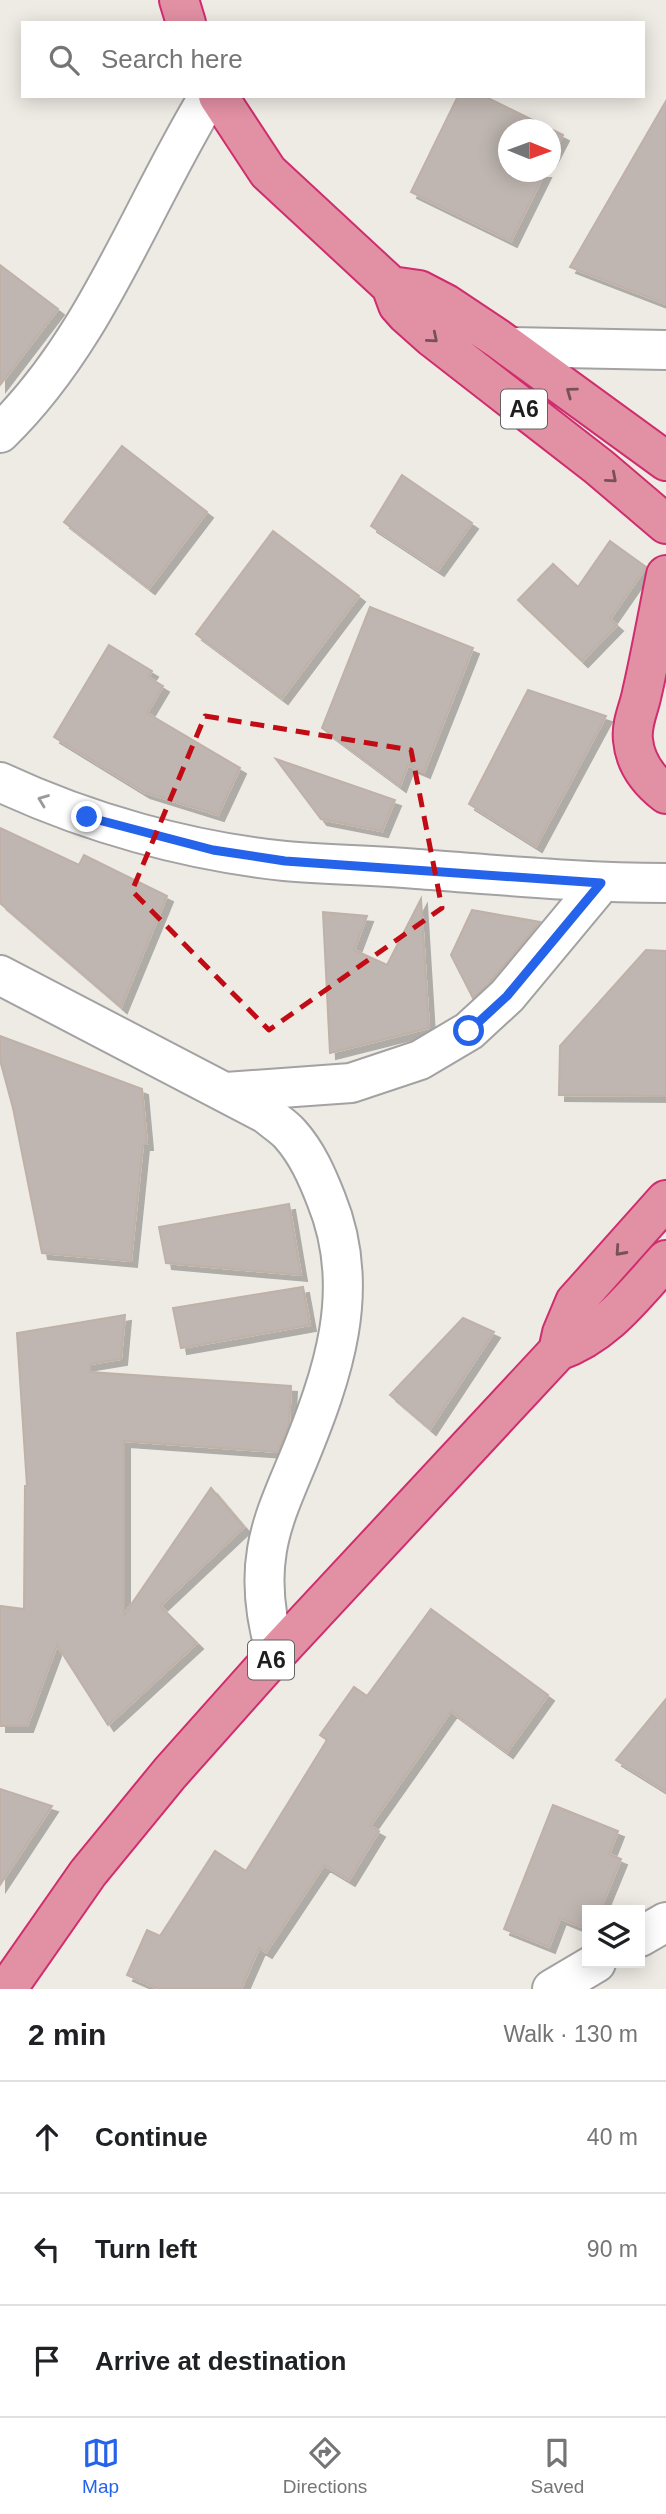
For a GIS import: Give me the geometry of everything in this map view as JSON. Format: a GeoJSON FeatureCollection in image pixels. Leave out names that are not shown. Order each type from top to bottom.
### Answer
{"type":"FeatureCollection","features":[{"type":"Feature","properties":{"kind":"highway"},"geometry":{"type":"LineString","coordinates":[[179,0],[185,21]]}},
{"type":"Feature","properties":{"kind":"highway","name":"A6"},"geometry":{"type":"LineString","coordinates":[[219,98],[268,172],[391,286],[398,305],[405,314],[599,467],[666,524]]}},
{"type":"Feature","properties":{"kind":"highway","name":"A6"},"geometry":{"type":"LineString","coordinates":[[391,286],[419,289],[446,304],[510,347],[666,461]]}},
{"type":"Feature","properties":{"kind":"highway"},"geometry":{"type":"LineString","coordinates":[[666,575],[654,682],[632,725],[635,751],[645,775],[666,794]]}},
{"type":"Feature","properties":{"kind":"highway","name":"A6"},"geometry":{"type":"LineString","coordinates":[[558,1351],[575,1302],[666,1200]]}},
{"type":"Feature","properties":{"kind":"highway","name":"A6"},"geometry":{"type":"LineString","coordinates":[[7,1989],[88,1873],[170,1773],[276,1654],[558,1351],[592,1336],[666,1260]]}},
{"type":"Feature","properties":{"kind":"street"},"geometry":{"type":"LineString","coordinates":[[0,433],[33,398],[86,326],[178,147],[208,98]]}},
{"type":"Feature","properties":{"kind":"street"},"geometry":{"type":"LineString","coordinates":[[510,347],[666,350]]}},
{"type":"Feature","properties":{"kind":"street"},"geometry":{"type":"LineString","coordinates":[[0,782],[87,817],[213,850],[285,861],[601,883],[666,883]]}},
{"type":"Feature","properties":{"kind":"street"},"geometry":{"type":"LineString","coordinates":[[226,1092],[351,1083],[420,1060],[469,1031],[507,996],[601,883]]}},
{"type":"Feature","properties":{"kind":"street"},"geometry":{"type":"LineString","coordinates":[[0,975],[266,1114],[290,1134],[314,1170],[336,1223],[343,1268],[343,1304],[329,1380],[284,1494],[267,1548],[264,1575],[265,1610],[276,1654]]}},
{"type":"Feature","properties":{"kind":"street"},"geometry":{"type":"LineString","coordinates":[[645,1934],[666,1922]]}},
{"type":"Feature","properties":{"kind":"street"},"geometry":{"type":"LineString","coordinates":[[552,1989],[588,1968]]}},
{"type":"Feature","properties":{"kind":"highlighted area"},"geometry":{"type":"Polygon","coordinates":[[[205,716],[411,750],[442,908],[269,1030],[132,891],[205,716]]]}},
{"type":"Feature","properties":{"kind":"building"},"geometry":{"type":"Polygon","coordinates":[[[457,98],[488,98],[531,119],[498,119],[498,182],[540,182],[511,241],[411,192],[457,98]]]}},
{"type":"Feature","properties":{"kind":"building"},"geometry":{"type":"Polygon","coordinates":[[[666,101],[666,304],[570,267],[666,101]]]}},
{"type":"Feature","properties":{"kind":"building"},"geometry":{"type":"Polygon","coordinates":[[[0,265],[58,309],[0,385],[0,265]]]}},
{"type":"Feature","properties":{"kind":"building"},"geometry":{"type":"Polygon","coordinates":[[[122,446],[207,512],[149,588],[64,522],[122,446]]]}},
{"type":"Feature","properties":{"kind":"building"},"geometry":{"type":"Polygon","coordinates":[[[402,475],[472,523],[438,570],[371,526],[402,475]]]}},
{"type":"Feature","properties":{"kind":"building"},"geometry":{"type":"Polygon","coordinates":[[[273,531],[359,596],[282,698],[196,634],[273,531]]]}},
{"type":"Feature","properties":{"kind":"building"},"geometry":{"type":"Polygon","coordinates":[[[610,541],[646,567],[610,619],[617,625],[582,661],[518,600],[553,564],[578,587],[610,541]]]}},
{"type":"Feature","properties":{"kind":"building"},"geometry":{"type":"Polygon","coordinates":[[[370,607],[473,648],[424,772],[408,765],[400,786],[322,728],[370,607]]]}},
{"type":"Feature","properties":{"kind":"building"},"geometry":{"type":"Polygon","coordinates":[[[109,645],[152,671],[148,677],[163,686],[147,713],[240,768],[218,815],[144,792],[54,737],[109,645]]]}},
{"type":"Feature","properties":{"kind":"building"},"geometry":{"type":"Polygon","coordinates":[[[528,690],[606,716],[536,846],[469,804],[528,690]]]}},
{"type":"Feature","properties":{"kind":"building"},"geometry":{"type":"Polygon","coordinates":[[[276,759],[395,800],[382,831],[321,819],[276,759]]]}},
{"type":"Feature","properties":{"kind":"building"},"geometry":{"type":"Polygon","coordinates":[[[0,828],[79,865],[84,855],[167,896],[121,1007],[0,903],[0,828]]]}},
{"type":"Feature","properties":{"kind":"building"},"geometry":{"type":"Polygon","coordinates":[[[421,899],[429,1028],[330,1053],[323,912],[367,916],[354,950],[387,965],[421,899]]]}},
{"type":"Feature","properties":{"kind":"building"},"geometry":{"type":"Polygon","coordinates":[[[472,910],[540,922],[491,981],[473,998],[451,955],[472,910]]]}},
{"type":"Feature","properties":{"kind":"building"},"geometry":{"type":"Polygon","coordinates":[[[646,950],[666,951],[666,1096],[559,1095],[560,1046],[646,950]]]}},
{"type":"Feature","properties":{"kind":"building"},"geometry":{"type":"Polygon","coordinates":[[[0,1036],[142,1089],[147,1144],[143,1144],[131,1261],[42,1253],[13,1108],[0,1060],[0,1036]]]}},
{"type":"Feature","properties":{"kind":"building"},"geometry":{"type":"Polygon","coordinates":[[[289,1204],[301,1275],[166,1263],[159,1227],[289,1204]]]}},
{"type":"Feature","properties":{"kind":"building"},"geometry":{"type":"Polygon","coordinates":[[[303,1287],[310,1325],[181,1348],[173,1308],[303,1287]]]}},
{"type":"Feature","properties":{"kind":"building"},"geometry":{"type":"Polygon","coordinates":[[[125,1315],[121,1359],[90,1364],[90,1372],[291,1386],[289,1425],[278,1452],[124,1441],[124,1615],[211,1488],[244,1527],[160,1606],[197,1643],[108,1725],[57,1645],[27,1726],[0,1726],[0,1606],[24,1609],[27,1486],[17,1333],[125,1315]]]}},
{"type":"Feature","properties":{"kind":"building"},"geometry":{"type":"Polygon","coordinates":[[[463,1318],[494,1332],[430,1429],[390,1395],[463,1318]]]}},
{"type":"Feature","properties":{"kind":"building"},"geometry":{"type":"Polygon","coordinates":[[[431,1609],[548,1695],[507,1752],[451,1711],[370,1826],[379,1831],[349,1880],[324,1865],[266,1952],[259,1948],[241,1989],[159,1989],[127,1975],[147,1930],[160,1936],[215,1851],[246,1871],[327,1740],[320,1735],[354,1687],[367,1696],[431,1609]]]}},
{"type":"Feature","properties":{"kind":"building"},"geometry":{"type":"Polygon","coordinates":[[[666,1699],[666,1791],[616,1760],[666,1699]]]}},
{"type":"Feature","properties":{"kind":"building"},"geometry":{"type":"Polygon","coordinates":[[[0,1789],[52,1806],[0,1885],[0,1789]]]}},
{"type":"Feature","properties":{"kind":"building"},"geometry":{"type":"Polygon","coordinates":[[[553,1805],[618,1831],[609,1854],[621,1859],[602,1905],[582,1905],[582,1927],[560,1918],[549,1947],[504,1929],[553,1805]]]}},
{"type":"Feature","properties":{"kind":"route"},"geometry":{"type":"LineString","coordinates":[[87,817],[213,850],[285,861],[601,883],[507,996],[469,1031]]}}]}
